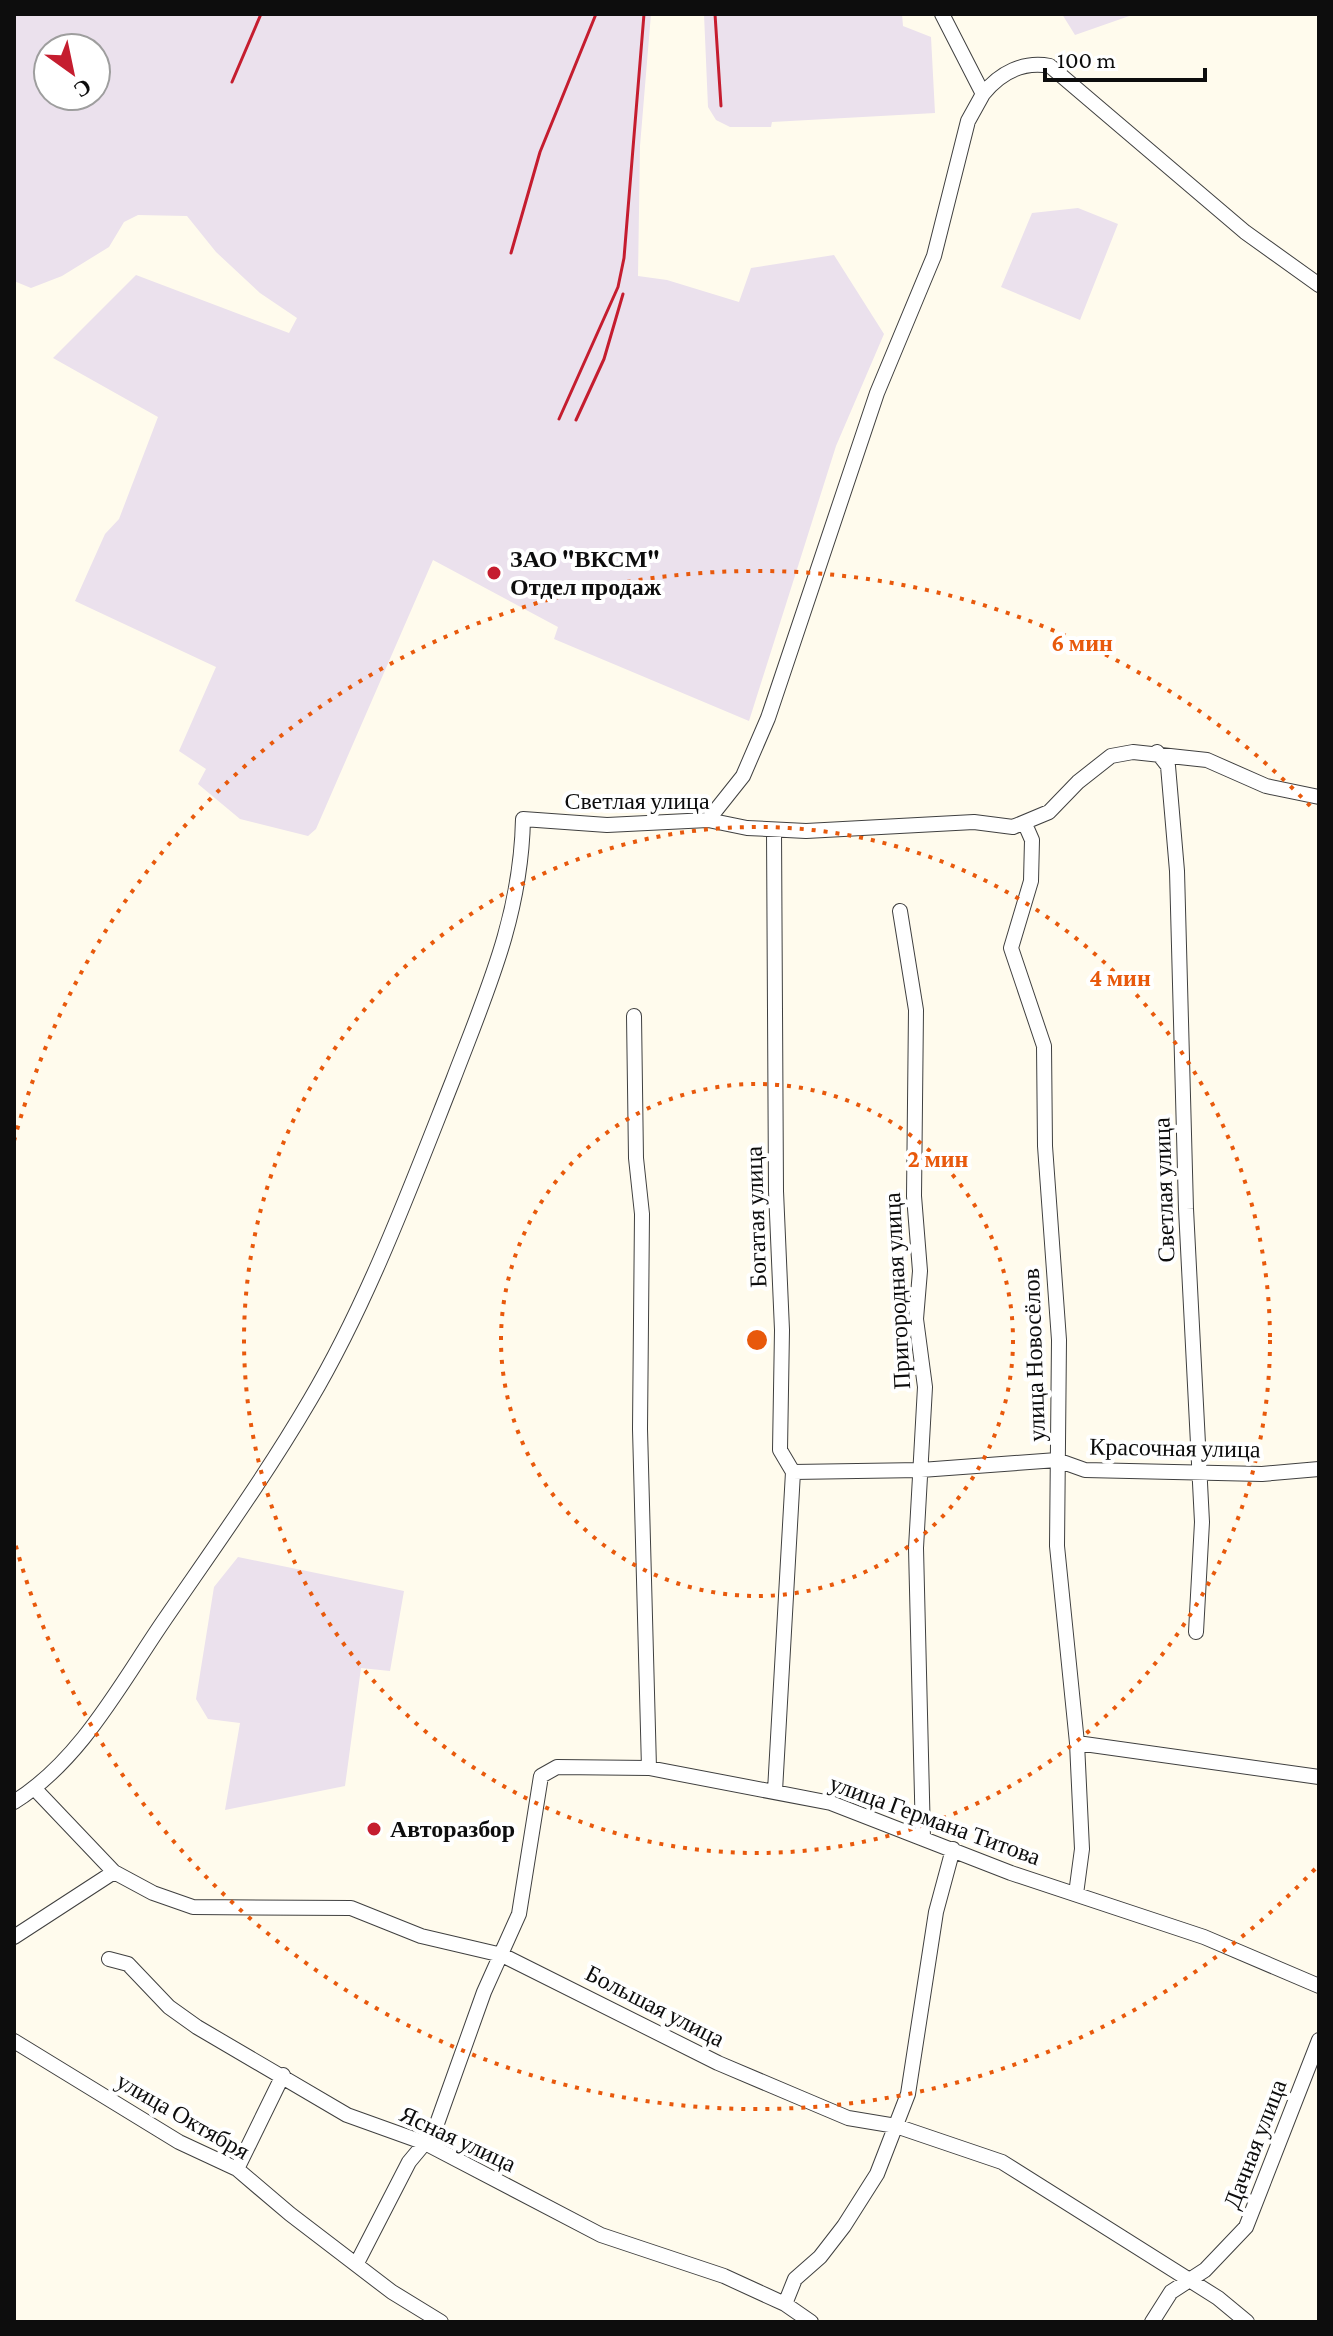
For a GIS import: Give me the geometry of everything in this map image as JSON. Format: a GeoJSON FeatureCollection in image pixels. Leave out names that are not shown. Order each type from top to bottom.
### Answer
{"type":"FeatureCollection","features":[{"type":"Feature","properties":{"kind":"street"},"geometry":{"type":"LineString","coordinates":[[942,14],[983,94]]}},
{"type":"Feature","properties":{"kind":"street"},"geometry":{"type":"LineString","coordinates":[[708,820],[743,776],[768,718],[877,393],[934,256],[965,133],[983,94],[999,76],[1040,64],[1050,66],[1245,232],[1319,285]]}},
{"type":"Feature","properties":{"kind":"street"},"geometry":{"type":"LineString","coordinates":[[1025,824],[1049,812],[1078,782],[1111,756],[1157,752],[1207,760],[1266,786],[1319,797]]}},
{"type":"Feature","properties":{"kind":"street","name":"Светлая улица"},"geometry":{"type":"LineString","coordinates":[[1157,752],[1168,766],[1176,857],[1186,1209],[1202,1522],[1196,1632]]}},
{"type":"Feature","properties":{"kind":"street","name":"Светлая улица"},"geometry":{"type":"LineString","coordinates":[[35,1789],[82,1740],[276,1455],[334,1357],[412,1184],[497,967],[512,920],[522,868],[523,819],[607,825],[708,820],[774,830],[1025,824]]}},
{"type":"Feature","properties":{"kind":"street","name":"улица Новосёлов"},"geometry":{"type":"LineString","coordinates":[[1025,824],[1032,840],[1031,881],[1011,948],[1044,1046],[1045,1146],[1059,1340],[1057,1546],[1077,1743],[1082,1849],[1076,1894]]}},
{"type":"Feature","properties":{"kind":"street","name":"Богатая улица"},"geometry":{"type":"LineString","coordinates":[[774,830],[776,1191],[782,1330],[780,1450],[793,1472],[775,1791]]}},
{"type":"Feature","properties":{"kind":"street","name":"Пригородная улица"},"geometry":{"type":"LineString","coordinates":[[900,911],[916,1010],[914,1196],[920,1271],[916,1319],[925,1387],[916,1548],[923,1838]]}},
{"type":"Feature","properties":{"kind":"street"},"geometry":{"type":"LineString","coordinates":[[634,1016],[636,1158],[642,1214],[640,1429],[649,1768]]}},
{"type":"Feature","properties":{"kind":"street","name":"Красочная улица"},"geometry":{"type":"LineString","coordinates":[[793,1472],[921,1470],[1057,1460],[1085,1470],[1199,1470],[1262,1474],[1319,1469]]}},
{"type":"Feature","properties":{"kind":"street"},"geometry":{"type":"LineString","coordinates":[[1077,1743],[1319,1777]]}},
{"type":"Feature","properties":{"kind":"street","name":"улица Германа Титова"},"geometry":{"type":"LineString","coordinates":[[502,1955],[525,1888],[535,1794],[541,1776],[557,1767],[649,1768],[831,1803],[1076,1894],[1204,1937],[1319,1986]]}},
{"type":"Feature","properties":{"kind":"street"},"geometry":{"type":"LineString","coordinates":[[14,1802],[35,1789]]}},
{"type":"Feature","properties":{"kind":"street","name":"Большая улица"},"geometry":{"type":"LineString","coordinates":[[35,1789],[114,1872],[153,1893],[193,1907],[351,1908],[421,1936],[502,1955],[746,2075],[848,2118],[896,2126],[1002,2162],[1189,2279],[1247,2322]]}},
{"type":"Feature","properties":{"kind":"street"},"geometry":{"type":"LineString","coordinates":[[785,2304],[795,2279],[820,2257],[877,2174],[908,2094],[936,1912],[953,1849]]}},
{"type":"Feature","properties":{"kind":"street"},"geometry":{"type":"LineString","coordinates":[[14,1937],[114,1872]]}},
{"type":"Feature","properties":{"kind":"street"},"geometry":{"type":"LineString","coordinates":[[357,2263],[409,2162],[434,2132],[484,1992],[502,1955]]}},
{"type":"Feature","properties":{"kind":"street","name":"Ясная улица"},"geometry":{"type":"LineString","coordinates":[[109,1959],[128,1964],[169,2007],[197,2027],[347,2115],[425,2143],[601,2235],[724,2276],[785,2304],[811,2322]]}},
{"type":"Feature","properties":{"kind":"street","name":"Дачная улица"},"geometry":{"type":"LineString","coordinates":[[1152,2322],[1171,2292],[1213,2263],[1246,2227],[1319,2040]]}},
{"type":"Feature","properties":{"kind":"street","name":"улица Октября"},"geometry":{"type":"LineString","coordinates":[[14,2041],[179,2142],[237,2169],[392,2292],[441,2322]]}},
{"type":"Feature","properties":{"kind":"street"},"geometry":{"type":"LineString","coordinates":[[237,2169],[283,2075]]}},
{"type":"Feature","properties":{"kind":"shaded area"},"geometry":{"type":"Polygon","coordinates":[[[14,14],[651,14],[640,146],[638,276],[667,280],[739,302],[751,268],[834,255],[884,334],[836,446],[749,721],[554,639],[558,627],[433,560],[316,829],[308,836],[240,819],[198,784],[206,769],[179,751],[216,667],[75,601],[105,534],[119,519],[158,417],[53,358],[136,275],[289,333],[297,318],[260,293],[216,252],[187,216],[138,215],[124,222],[109,247],[62,276],[31,288],[14,281],[14,14]]]}},
{"type":"Feature","properties":{"kind":"shaded area"},"geometry":{"type":"Polygon","coordinates":[[[704,14],[902,14],[903,26],[931,37],[935,113],[772,122],[771,127],[730,127],[716,120],[708,107],[704,14]]]}},
{"type":"Feature","properties":{"kind":"shaded area"},"geometry":{"type":"Polygon","coordinates":[[[1062,14],[1135,14],[1075,35],[1062,14]]]}},
{"type":"Feature","properties":{"kind":"shaded area"},"geometry":{"type":"Polygon","coordinates":[[[1078,208],[1118,224],[1080,320],[1001,287],[1032,213],[1078,208]]]}},
{"type":"Feature","properties":{"kind":"shaded area"},"geometry":{"type":"Polygon","coordinates":[[[238,1557],[404,1591],[390,1671],[361,1668],[345,1786],[225,1810],[240,1723],[208,1719],[196,1699],[214,1587],[238,1557]]]}},
{"type":"Feature","properties":{"kind":"railway"},"geometry":{"type":"LineString","coordinates":[[232,82],[261,14]]}},
{"type":"Feature","properties":{"kind":"railway"},"geometry":{"type":"LineString","coordinates":[[511,253],[540,152],[596,14]]}},
{"type":"Feature","properties":{"kind":"railway"},"geometry":{"type":"LineString","coordinates":[[559,419],[618,287],[624,258],[644,14]]}},
{"type":"Feature","properties":{"kind":"railway"},"geometry":{"type":"LineString","coordinates":[[715,14],[721,106]]}},
{"type":"Feature","properties":{"kind":"railway"},"geometry":{"type":"LineString","coordinates":[[576,420],[604,359],[623,294]]}},
{"type":"Feature","properties":{"kind":"place","name":"ЗАО \"ВКСМ\" Отдел продаж"},"geometry":{"type":"Point","coordinates":[494,573]}},
{"type":"Feature","properties":{"kind":"place","name":"Авторазбор"},"geometry":{"type":"Point","coordinates":[374,1829]}}]}
